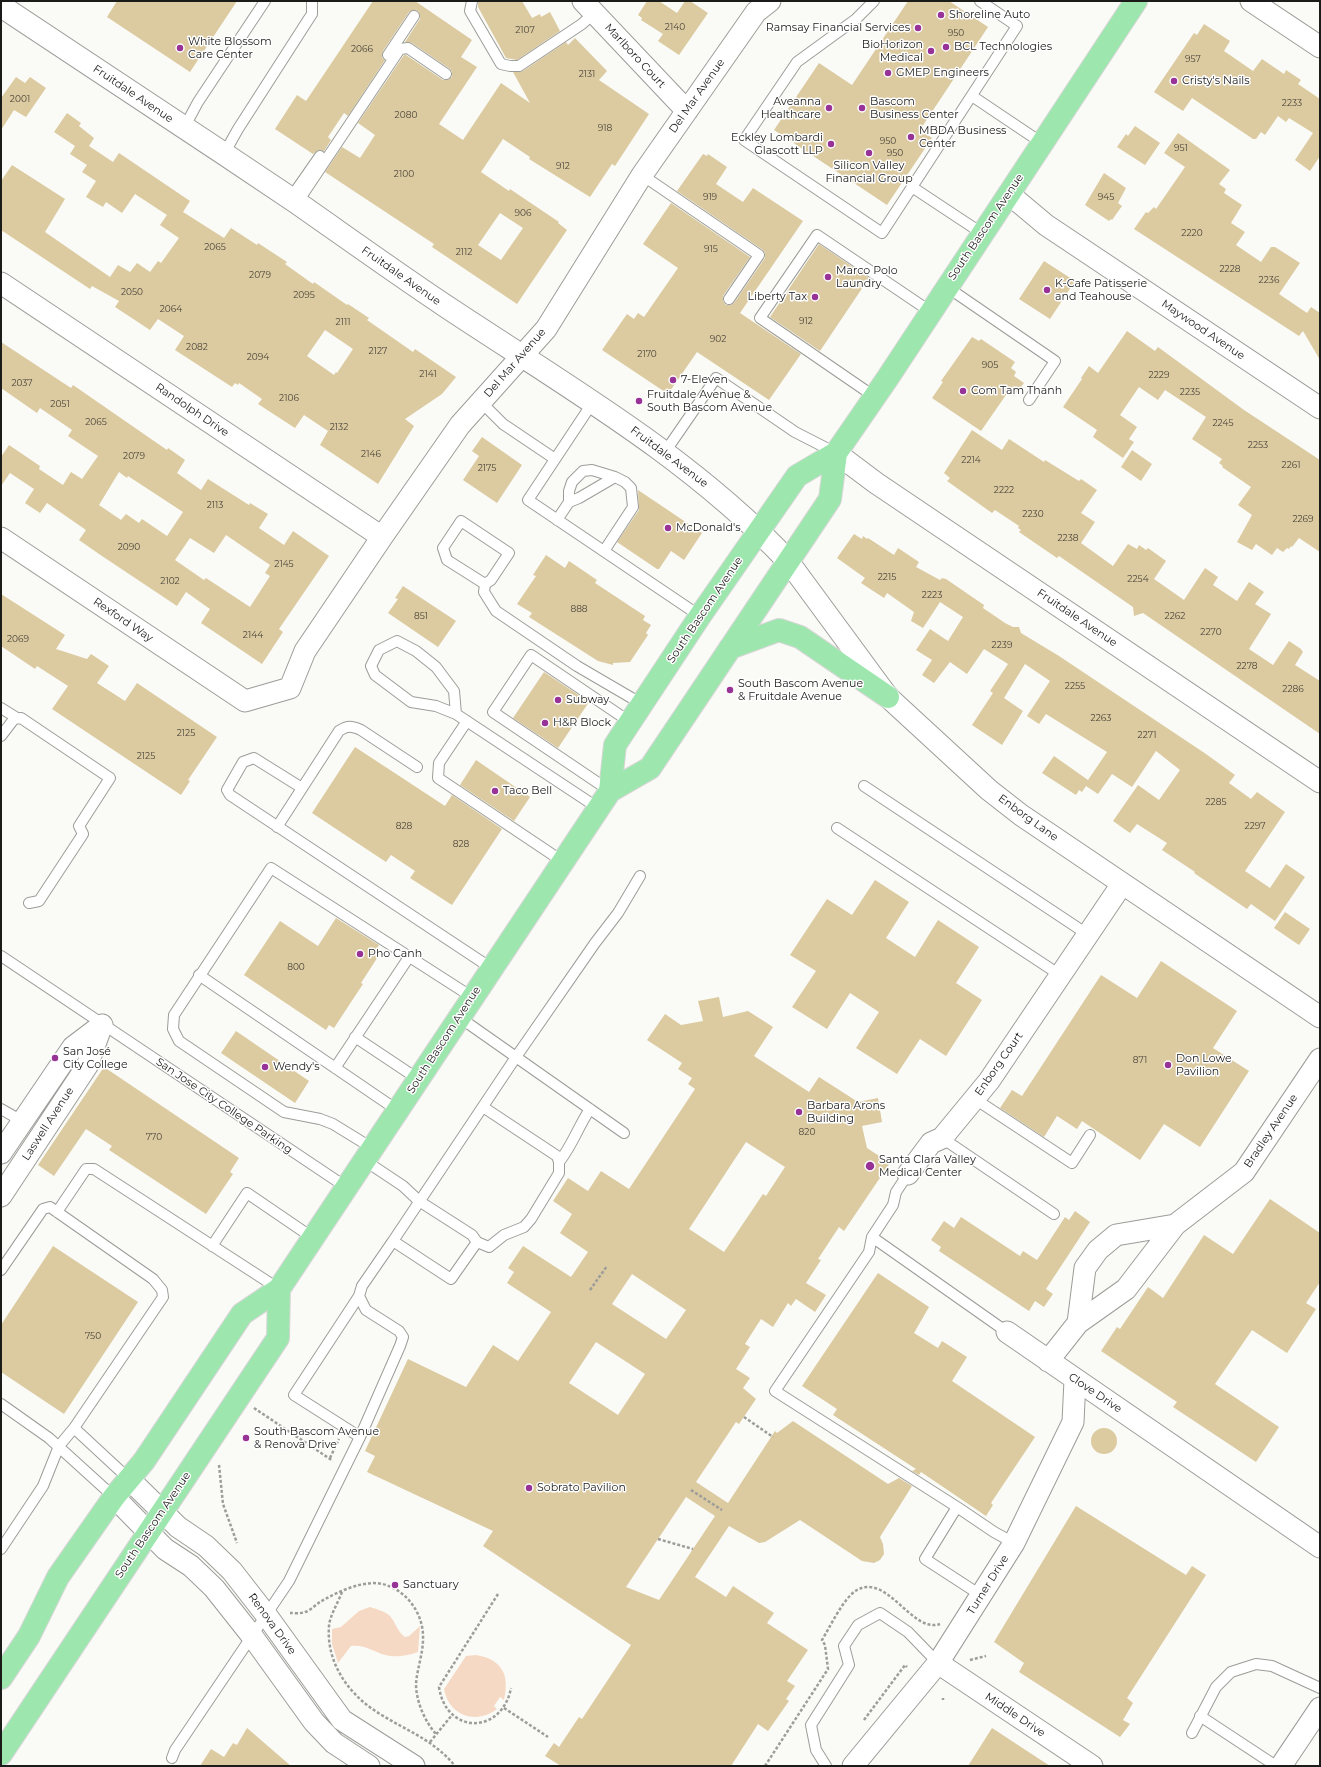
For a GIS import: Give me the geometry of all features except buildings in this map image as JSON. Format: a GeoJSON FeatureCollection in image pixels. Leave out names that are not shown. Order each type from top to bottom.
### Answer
{"type":"FeatureCollection","features":[{"type":"Feature","properties":{"kind":"main road","name":"South Bascom Avenue"},"geometry":{"type":"LineString","coordinates":[[610,791],[615,745],[700,616],[797,476],[836,453],[983,234],[1136,1]]}},
{"type":"Feature","properties":{"kind":"main road","name":"South Bascom Avenue"},"geometry":{"type":"LineString","coordinates":[[1,1678],[29,1636],[58,1578],[114,1497],[144,1461],[242,1314],[279,1289],[610,791],[650,768],[830,499],[836,453]]}},
{"type":"Feature","properties":{"kind":"main road"},"geometry":{"type":"LineString","coordinates":[[730,648],[778,630],[800,637],[888,697]]}},
{"type":"Feature","properties":{"kind":"main road","name":"South Bascom Avenue"},"geometry":{"type":"LineString","coordinates":[[1,1754],[278,1338],[279,1289]]}},
{"type":"Feature","properties":{"kind":"street","name":"Del Mar Avenue"},"geometry":{"type":"LineString","coordinates":[[245,701],[290,688],[305,651],[460,425],[546,329],[642,175],[756,12],[770,1]]}},
{"type":"Feature","properties":{"kind":"street"},"geometry":{"type":"LineString","coordinates":[[1251,1],[1320,48]]}},
{"type":"Feature","properties":{"kind":"street","name":"Fruitdale Avenue"},"geometry":{"type":"LineString","coordinates":[[1,6],[294,201],[665,452],[710,487],[760,531],[788,561]]}},
{"type":"Feature","properties":{"kind":"street","name":"Marlboro Court"},"geometry":{"type":"LineString","coordinates":[[589,7],[687,111]]}},
{"type":"Feature","properties":{"kind":"street","name":"Maywood Avenue"},"geometry":{"type":"LineString","coordinates":[[1009,194],[1046,225],[1320,408]]}},
{"type":"Feature","properties":{"kind":"street","name":"Randolph Drive"},"geometry":{"type":"LineString","coordinates":[[1,283],[382,537]]}},
{"type":"Feature","properties":{"kind":"street","name":"Fruitdale Avenue"},"geometry":{"type":"LineString","coordinates":[[836,453],[876,483],[1320,782]]}},
{"type":"Feature","properties":{"kind":"street","name":"Rexford Way"},"geometry":{"type":"LineString","coordinates":[[1,538],[245,701]]}},
{"type":"Feature","properties":{"kind":"street","name":"Enborg Lane"},"geometry":{"type":"LineString","coordinates":[[788,561],[888,697],[989,790],[1021,815],[1320,1017]]}},
{"type":"Feature","properties":{"kind":"street","name":"Enborg Court"},"geometry":{"type":"LineString","coordinates":[[908,1174],[931,1143],[942,1138],[989,1081],[1122,884]]}},
{"type":"Feature","properties":{"kind":"street","name":"Laswell Avenue"},"geometry":{"type":"LineString","coordinates":[[1,1153],[73,1047],[102,1025]]}},
{"type":"Feature","properties":{"kind":"street","name":"Laswell Avenue"},"geometry":{"type":"LineString","coordinates":[[1,1196],[87,1066],[102,1025]]}},
{"type":"Feature","properties":{"kind":"street","name":"Bradley Avenue"},"geometry":{"type":"LineString","coordinates":[[1048,1361],[1078,1323],[1126,1289],[1176,1225],[1244,1172],[1320,1059]]}},
{"type":"Feature","properties":{"kind":"street","name":"Bradley Avenue"},"geometry":{"type":"LineString","coordinates":[[1078,1323],[1085,1268],[1098,1250],[1116,1235],[1176,1225]]}},
{"type":"Feature","properties":{"kind":"street","name":"Clove Drive"},"geometry":{"type":"LineString","coordinates":[[1007,1332],[1320,1547]]}},
{"type":"Feature","properties":{"kind":"street","name":"Turner Drive"},"geometry":{"type":"LineString","coordinates":[[853,1766],[938,1663],[982,1596],[1014,1543],[1073,1422],[1075,1380]]}},
{"type":"Feature","properties":{"kind":"street","name":"Renova Drive"},"geometry":{"type":"LineString","coordinates":[[129,1479],[178,1528],[206,1546],[232,1571],[267,1616],[342,1720],[414,1766]]}},
{"type":"Feature","properties":{"kind":"street","name":"Renova Drive"},"geometry":{"type":"LineString","coordinates":[[114,1497],[148,1533],[165,1548],[190,1566],[214,1588],[252,1636],[314,1722],[334,1743],[369,1766]]}},
{"type":"Feature","properties":{"kind":"street","name":"Middle Drive"},"geometry":{"type":"LineString","coordinates":[[938,1663],[1092,1766]]}},
{"type":"Feature","properties":{"kind":"street"},"geometry":{"type":"LineString","coordinates":[[1281,1766],[1320,1708]]}},
{"type":"Feature","properties":{"kind":"lane"},"geometry":{"type":"LineString","coordinates":[[184,128],[198,102],[265,1]]}},
{"type":"Feature","properties":{"kind":"lane"},"geometry":{"type":"LineString","coordinates":[[224,154],[238,129],[312,14],[312,1]]}},
{"type":"Feature","properties":{"kind":"lane"},"geometry":{"type":"LineString","coordinates":[[472,1],[470,11],[501,64],[510,66],[519,66],[582,24],[589,7]]}},
{"type":"Feature","properties":{"kind":"lane"},"geometry":{"type":"LineString","coordinates":[[874,1],[856,19],[797,62],[744,140],[882,233],[1017,26],[980,1]]}},
{"type":"Feature","properties":{"kind":"lane"},"geometry":{"type":"LineString","coordinates":[[294,201],[414,16]]}},
{"type":"Feature","properties":{"kind":"lane"},"geometry":{"type":"LineString","coordinates":[[294,201],[400,49],[408,48],[446,74]]}},
{"type":"Feature","properties":{"kind":"lane"},"geometry":{"type":"LineString","coordinates":[[972,96],[1042,143]]}},
{"type":"Feature","properties":{"kind":"lane"},"geometry":{"type":"LineString","coordinates":[[642,175],[759,255],[729,298]]}},
{"type":"Feature","properties":{"kind":"lane"},"geometry":{"type":"LineString","coordinates":[[912,187],[983,234]]}},
{"type":"Feature","properties":{"kind":"lane"},"geometry":{"type":"LineString","coordinates":[[875,396],[760,318],[817,235],[931,312]]}},
{"type":"Feature","properties":{"kind":"lane"},"geometry":{"type":"LineString","coordinates":[[947,287],[1055,361],[1029,400]]}},
{"type":"Feature","properties":{"kind":"lane"},"geometry":{"type":"LineString","coordinates":[[665,452],[716,378],[796,432],[836,453]]}},
{"type":"Feature","properties":{"kind":"lane"},"geometry":{"type":"LineString","coordinates":[[480,402],[503,424],[556,459]]}},
{"type":"Feature","properties":{"kind":"lane"},"geometry":{"type":"LineString","coordinates":[[593,402],[528,500],[700,616]]}},
{"type":"Feature","properties":{"kind":"lane"},"geometry":{"type":"LineString","coordinates":[[557,520],[569,502],[569,491],[572,482],[583,471],[592,470],[615,477],[625,482],[631,488],[633,507],[604,551]]}},
{"type":"Feature","properties":{"kind":"lane"},"geometry":{"type":"LineString","coordinates":[[569,502],[579,498],[615,477]]}},
{"type":"Feature","properties":{"kind":"lane"},"geometry":{"type":"LineString","coordinates":[[485,584],[447,560],[443,548],[461,521],[509,553],[491,580],[485,584],[484,592],[496,611],[577,666],[636,713]]}},
{"type":"Feature","properties":{"kind":"lane"},"geometry":{"type":"LineString","coordinates":[[456,714],[454,691],[436,667],[416,651],[397,641],[379,650],[371,666],[375,675],[411,702],[436,706],[456,714],[598,808]]}},
{"type":"Feature","properties":{"kind":"lane"},"geometry":{"type":"LineString","coordinates":[[610,791],[493,712],[530,656],[636,713]]}},
{"type":"Feature","properties":{"kind":"lane"},"geometry":{"type":"LineString","coordinates":[[1,708],[17,718],[21,718],[110,778],[78,826],[84,834],[39,901],[29,903]]}},
{"type":"Feature","properties":{"kind":"lane"},"geometry":{"type":"LineString","coordinates":[[1,736],[9,723],[17,718]]}},
{"type":"Feature","properties":{"kind":"lane"},"geometry":{"type":"LineString","coordinates":[[467,721],[439,763],[438,778],[562,862]]}},
{"type":"Feature","properties":{"kind":"lane"},"geometry":{"type":"LineString","coordinates":[[277,827],[339,731],[351,726],[417,767]]}},
{"type":"Feature","properties":{"kind":"lane"},"geometry":{"type":"LineString","coordinates":[[302,788],[254,758],[243,762],[227,790],[230,794],[277,827],[491,968]]}},
{"type":"Feature","properties":{"kind":"lane"},"geometry":{"type":"LineString","coordinates":[[864,786],[1087,934]]}},
{"type":"Feature","properties":{"kind":"lane"},"geometry":{"type":"LineString","coordinates":[[837,828],[1060,975]]}},
{"type":"Feature","properties":{"kind":"lane"},"geometry":{"type":"LineString","coordinates":[[472,997],[271,868],[174,1015],[173,1029],[179,1041],[284,1112],[320,1119],[333,1124],[419,1201],[472,1235],[477,1242],[489,1247],[504,1235],[524,1227],[531,1219],[559,1173],[560,1162],[557,1156],[483,1107]]}},
{"type":"Feature","properties":{"kind":"lane"},"geometry":{"type":"LineString","coordinates":[[360,1437],[294,1394],[359,1296],[362,1286],[516,1057],[595,943],[618,913],[640,876]]}},
{"type":"Feature","properties":{"kind":"lane","name":"San Jose City College Parking"},"geometry":{"type":"LineString","coordinates":[[1,956],[346,1187]]}},
{"type":"Feature","properties":{"kind":"lane"},"geometry":{"type":"LineString","coordinates":[[335,1068],[409,957]]}},
{"type":"Feature","properties":{"kind":"lane"},"geometry":{"type":"LineString","coordinates":[[199,975],[397,1110]]}},
{"type":"Feature","properties":{"kind":"lane"},"geometry":{"type":"LineString","coordinates":[[459,1017],[624,1133]]}},
{"type":"Feature","properties":{"kind":"lane"},"geometry":{"type":"LineString","coordinates":[[355,1037],[418,1079]]}},
{"type":"Feature","properties":{"kind":"lane"},"geometry":{"type":"LineString","coordinates":[[975,1099],[1072,1163],[1090,1135]]}},
{"type":"Feature","properties":{"kind":"lane"},"geometry":{"type":"LineString","coordinates":[[1,1109],[22,1121]]}},
{"type":"Feature","properties":{"kind":"lane"},"geometry":{"type":"LineString","coordinates":[[560,1162],[570,1149],[576,1130],[590,1109]]}},
{"type":"Feature","properties":{"kind":"lane"},"geometry":{"type":"LineString","coordinates":[[942,1138],[1054,1214]]}},
{"type":"Feature","properties":{"kind":"lane"},"geometry":{"type":"LineString","coordinates":[[57,1212],[78,1178],[86,1170],[94,1169],[279,1289]]}},
{"type":"Feature","properties":{"kind":"lane","name":"Enborg Court"},"geometry":{"type":"LineString","coordinates":[[908,1174],[896,1192],[893,1205],[872,1237],[869,1252],[775,1391],[957,1507]]}},
{"type":"Feature","properties":{"kind":"lane"},"geometry":{"type":"LineString","coordinates":[[212,1246],[247,1193],[313,1238]]}},
{"type":"Feature","properties":{"kind":"lane"},"geometry":{"type":"LineString","coordinates":[[1,1270],[43,1209],[50,1207],[152,1279],[162,1290],[163,1297],[74,1428],[59,1446],[43,1486],[1,1549]]}},
{"type":"Feature","properties":{"kind":"lane","name":"Clove Drive"},"geometry":{"type":"LineString","coordinates":[[872,1237],[1007,1332]]}},
{"type":"Feature","properties":{"kind":"lane"},"geometry":{"type":"LineString","coordinates":[[393,1241],[451,1279],[477,1242]]}},
{"type":"Feature","properties":{"kind":"lane"},"geometry":{"type":"LineString","coordinates":[[172,1758],[175,1750],[267,1616],[289,1581],[360,1437],[403,1337],[399,1331],[366,1310],[359,1296]]}},
{"type":"Feature","properties":{"kind":"lane"},"geometry":{"type":"LineString","coordinates":[[1,1404],[59,1446],[114,1497]]}},
{"type":"Feature","properties":{"kind":"lane"},"geometry":{"type":"LineString","coordinates":[[74,1428],[129,1479]]}},
{"type":"Feature","properties":{"kind":"lane"},"geometry":{"type":"LineString","coordinates":[[982,1596],[925,1559],[957,1507],[994,1532],[1014,1543]]}},
{"type":"Feature","properties":{"kind":"lane"},"geometry":{"type":"LineString","coordinates":[[826,1766],[816,1750],[811,1725],[849,1665],[844,1646],[858,1625],[880,1613],[908,1632],[938,1663]]}},
{"type":"Feature","properties":{"kind":"lane"},"geometry":{"type":"LineString","coordinates":[[1192,1733],[1216,1687],[1231,1672],[1256,1664],[1272,1666],[1320,1688]]}},
{"type":"Feature","properties":{"kind":"lane"},"geometry":{"type":"LineString","coordinates":[[1200,1716],[1276,1766]]}},
{"type":"Feature","properties":{"kind":"path"},"geometry":{"type":"LineString","coordinates":[[590,1290],[606,1266]]}},
{"type":"Feature","properties":{"kind":"path"},"geometry":{"type":"LineString","coordinates":[[254,1408],[335,1462]]}},
{"type":"Feature","properties":{"kind":"path"},"geometry":{"type":"LineString","coordinates":[[744,1418],[773,1437]]}},
{"type":"Feature","properties":{"kind":"path"},"geometry":{"type":"LineString","coordinates":[[330,1458],[341,1434]]}},
{"type":"Feature","properties":{"kind":"path"},"geometry":{"type":"LineString","coordinates":[[219,1465],[223,1504],[237,1543]]}},
{"type":"Feature","properties":{"kind":"path"},"geometry":{"type":"LineString","coordinates":[[691,1490],[722,1510]]}},
{"type":"Feature","properties":{"kind":"path"},"geometry":{"type":"LineString","coordinates":[[658,1539],[693,1549]]}},
{"type":"Feature","properties":{"kind":"path"},"geometry":{"type":"LineString","coordinates":[[290,1613],[305,1612],[320,1602],[357,1585],[372,1582],[386,1584],[399,1590],[411,1601],[422,1626],[423,1632],[416,1685],[419,1705],[436,1734]]}},
{"type":"Feature","properties":{"kind":"path"},"geometry":{"type":"LineString","coordinates":[[342,1592],[329,1625],[330,1641],[333,1660],[349,1689],[365,1705],[430,1742],[455,1766]]}},
{"type":"Feature","properties":{"kind":"path"},"geometry":{"type":"LineString","coordinates":[[498,1594],[439,1687],[441,1699],[452,1715],[465,1721],[480,1722],[497,1715],[504,1708],[509,1698],[511,1688]]}},
{"type":"Feature","properties":{"kind":"path"},"geometry":{"type":"LineString","coordinates":[[969,1660],[986,1656]]}},
{"type":"Feature","properties":{"kind":"path"},"geometry":{"type":"LineString","coordinates":[[860,1725],[905,1665],[907,1667]]}},
{"type":"Feature","properties":{"kind":"path"},"geometry":{"type":"LineString","coordinates":[[504,1708],[548,1736]]}},
{"type":"Feature","properties":{"kind":"path"},"geometry":{"type":"LineString","coordinates":[[430,1742],[452,1715]]}},
{"type":"Feature","properties":{"kind":"shaded area"},"geometry":{"type":"Polygon","coordinates":[[[370,1607],[388,1614],[405,1637],[409,1636],[420,1626],[418,1652],[405,1656],[390,1656],[361,1646],[351,1646],[338,1663],[332,1644],[332,1629],[341,1627],[359,1611],[370,1607]]]}},
{"type":"Feature","properties":{"kind":"shaded area"},"geometry":{"type":"Polygon","coordinates":[[[476,1655],[485,1657],[498,1664],[505,1676],[506,1691],[504,1700],[500,1697],[494,1706],[497,1709],[489,1714],[472,1717],[464,1715],[451,1706],[444,1689],[466,1656],[476,1655]]]}},
{"type":"Feature","properties":{"kind":"place","name":"Shoreline Auto"},"geometry":{"type":"Point","coordinates":[941,15]}},
{"type":"Feature","properties":{"kind":"place","name":"Ramsay Financial Services"},"geometry":{"type":"Point","coordinates":[918,28]}},
{"type":"Feature","properties":{"kind":"place","name":"BCL Technologies"},"geometry":{"type":"Point","coordinates":[946,47]}},
{"type":"Feature","properties":{"kind":"place","name":"White Blossom Care Center"},"geometry":{"type":"Point","coordinates":[180,48]}},
{"type":"Feature","properties":{"kind":"place","name":"BioHorizon Medical"},"geometry":{"type":"Point","coordinates":[931,51]}},
{"type":"Feature","properties":{"kind":"place","name":"GMEP Engineers"},"geometry":{"type":"Point","coordinates":[888,73]}},
{"type":"Feature","properties":{"kind":"place","name":"Cristy's Nails"},"geometry":{"type":"Point","coordinates":[1174,81]}},
{"type":"Feature","properties":{"kind":"place","name":"Aveanna Healthcare"},"geometry":{"type":"Point","coordinates":[829,108]}},
{"type":"Feature","properties":{"kind":"place","name":"Bascom Business Center"},"geometry":{"type":"Point","coordinates":[862,108]}},
{"type":"Feature","properties":{"kind":"place","name":"MBDA Business Center"},"geometry":{"type":"Point","coordinates":[911,137]}},
{"type":"Feature","properties":{"kind":"place","name":"Eckley Lombardi Glascott LLP"},"geometry":{"type":"Point","coordinates":[831,144]}},
{"type":"Feature","properties":{"kind":"place","name":"Silicon Valley Financial Group"},"geometry":{"type":"Point","coordinates":[869,153]}},
{"type":"Feature","properties":{"kind":"place","name":"Marco Polo Laundry"},"geometry":{"type":"Point","coordinates":[828,277]}},
{"type":"Feature","properties":{"kind":"place","name":"K-Cafe Patisserie and Teahouse"},"geometry":{"type":"Point","coordinates":[1047,290]}},
{"type":"Feature","properties":{"kind":"place","name":"Liberty Tax"},"geometry":{"type":"Point","coordinates":[815,297]}},
{"type":"Feature","properties":{"kind":"place","name":"7-Eleven"},"geometry":{"type":"Point","coordinates":[673,380]}},
{"type":"Feature","properties":{"kind":"place","name":"Com Tam Thanh"},"geometry":{"type":"Point","coordinates":[963,391]}},
{"type":"Feature","properties":{"kind":"place","name":"Fruitdale Avenue & South Bascom Avenue"},"geometry":{"type":"Point","coordinates":[639,401]}},
{"type":"Feature","properties":{"kind":"place","name":"McDonald's"},"geometry":{"type":"Point","coordinates":[668,528]}},
{"type":"Feature","properties":{"kind":"place","name":"South Bascom Avenue & Fruitdale Avenue"},"geometry":{"type":"Point","coordinates":[730,690]}},
{"type":"Feature","properties":{"kind":"place","name":"Subway"},"geometry":{"type":"Point","coordinates":[558,700]}},
{"type":"Feature","properties":{"kind":"place","name":"H&R Block"},"geometry":{"type":"Point","coordinates":[545,723]}},
{"type":"Feature","properties":{"kind":"place","name":"Taco Bell"},"geometry":{"type":"Point","coordinates":[495,791]}},
{"type":"Feature","properties":{"kind":"place","name":"Pho Canh"},"geometry":{"type":"Point","coordinates":[360,954]}},
{"type":"Feature","properties":{"kind":"place","name":"San José City College"},"geometry":{"type":"Point","coordinates":[55,1058]}},
{"type":"Feature","properties":{"kind":"place","name":"Don Lowe Pavilion"},"geometry":{"type":"Point","coordinates":[1168,1065]}},
{"type":"Feature","properties":{"kind":"place","name":"Wendy's"},"geometry":{"type":"Point","coordinates":[265,1067]}},
{"type":"Feature","properties":{"kind":"place","name":"Barbara Arons Building"},"geometry":{"type":"Point","coordinates":[799,1112]}},
{"type":"Feature","properties":{"kind":"place","name":"Santa Clara Valley Medical Center"},"geometry":{"type":"Point","coordinates":[870,1166]}},
{"type":"Feature","properties":{"kind":"place","name":"South Bascom Avenue & Renova Drive"},"geometry":{"type":"Point","coordinates":[246,1438]}},
{"type":"Feature","properties":{"kind":"place","name":"Sobrato Pavilion"},"geometry":{"type":"Point","coordinates":[529,1488]}},
{"type":"Feature","properties":{"kind":"place","name":"Sanctuary"},"geometry":{"type":"Point","coordinates":[395,1585]}}]}
